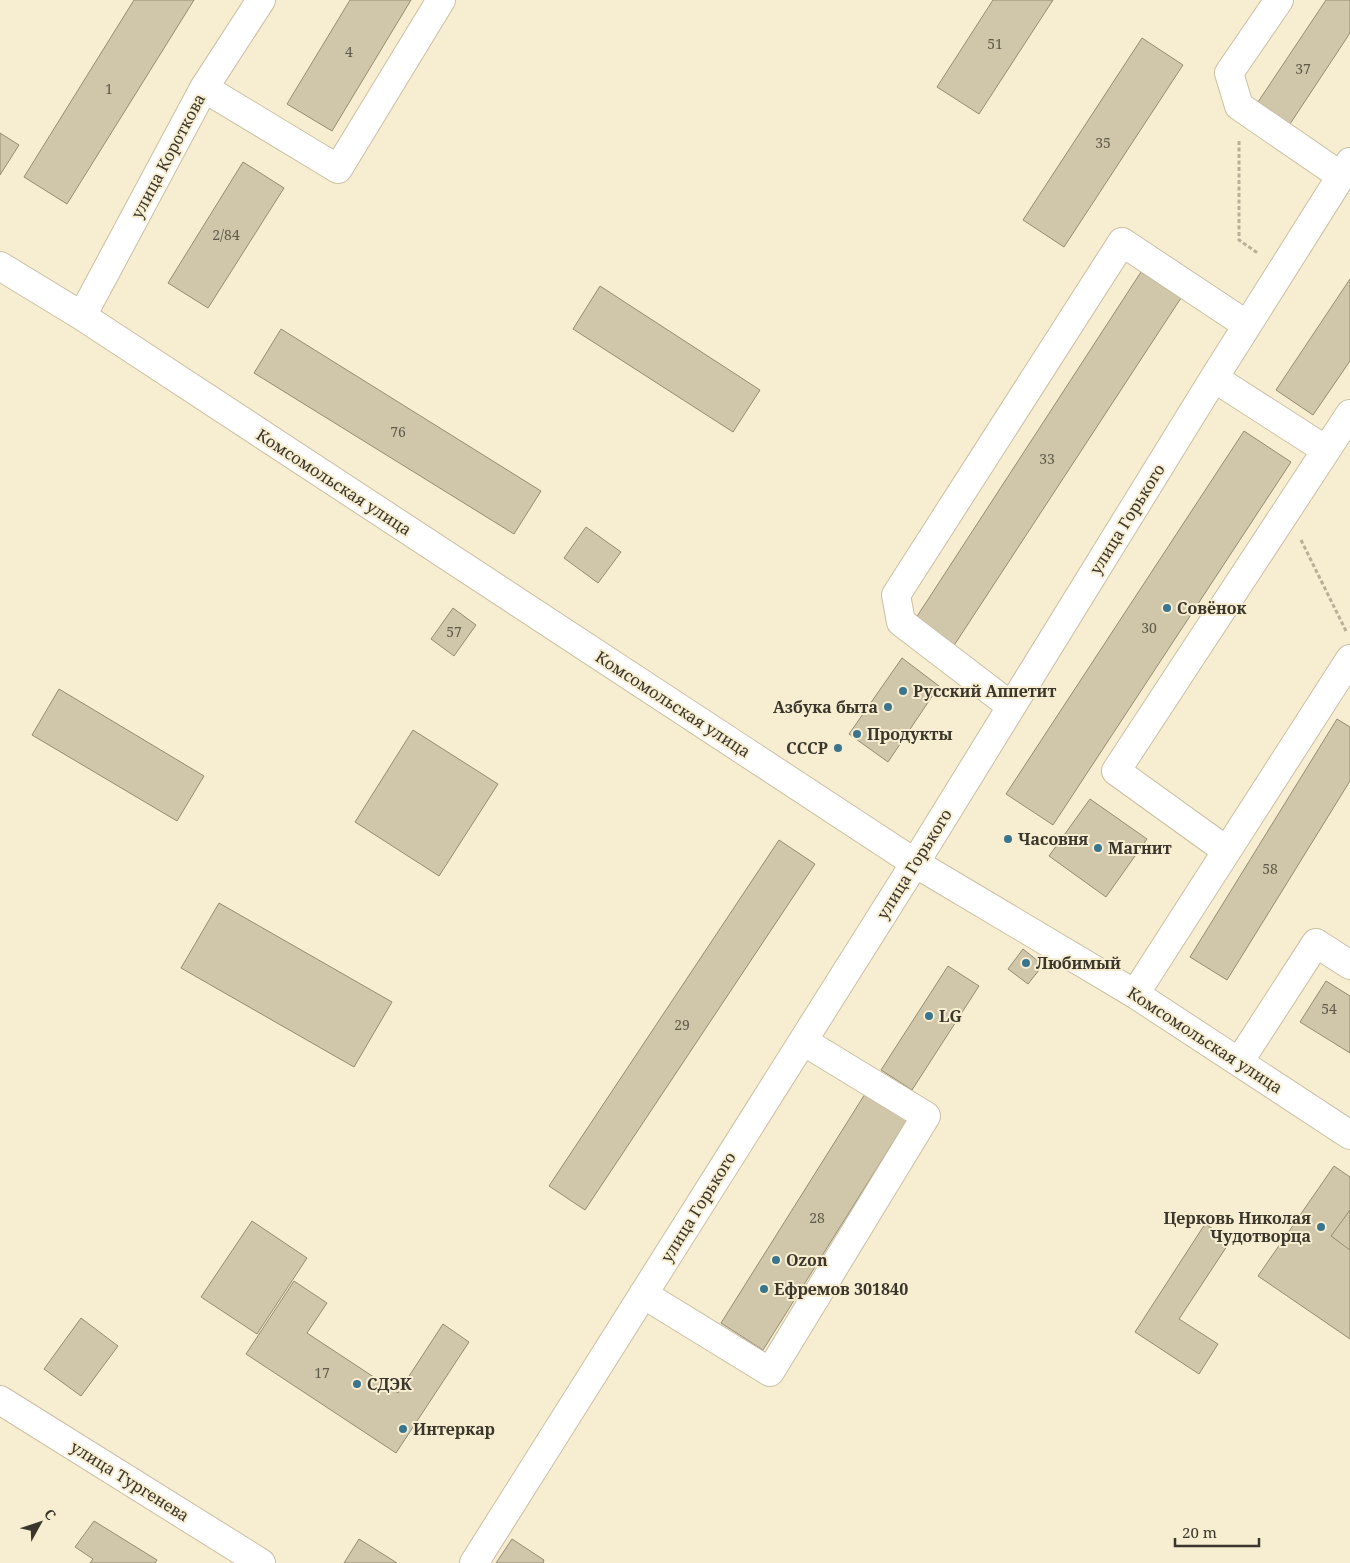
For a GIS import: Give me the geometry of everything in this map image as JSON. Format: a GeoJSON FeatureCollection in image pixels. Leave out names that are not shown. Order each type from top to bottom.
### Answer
{"type":"FeatureCollection","features":[{"type":"Feature","properties":{"kind":"street","name":"улица Короткова"},"geometry":{"type":"LineString","coordinates":[[82,316],[204,88],[262,0]]}},
{"type":"Feature","properties":{"kind":"street"},"geometry":{"type":"LineString","coordinates":[[204,88],[338,169],[441,0]]}},
{"type":"Feature","properties":{"kind":"street"},"geometry":{"type":"LineString","coordinates":[[1279,0],[1229,74],[1239,106],[1345,169]]}},
{"type":"Feature","properties":{"kind":"street","name":"улица Горького"},"geometry":{"type":"LineString","coordinates":[[474,1563],[915,863],[1345,169]]}},
{"type":"Feature","properties":{"kind":"street"},"geometry":{"type":"LineString","coordinates":[[1012,706],[901,622],[896,595],[1122,242],[1247,325]]}},
{"type":"Feature","properties":{"kind":"street","name":"Комсомольская улица"},"geometry":{"type":"LineString","coordinates":[[0,266],[82,316],[915,863],[1135,994],[1350,1135]]}},
{"type":"Feature","properties":{"kind":"street"},"geometry":{"type":"LineString","coordinates":[[1214,378],[1326,450]]}},
{"type":"Feature","properties":{"kind":"street"},"geometry":{"type":"LineString","coordinates":[[1227,850],[1116,771],[1350,414]]}},
{"type":"Feature","properties":{"kind":"street"},"geometry":{"type":"LineString","coordinates":[[1135,994],[1350,659]]}},
{"type":"Feature","properties":{"kind":"street"},"geometry":{"type":"LineString","coordinates":[[1239,1062],[1316,943],[1350,965]]}},
{"type":"Feature","properties":{"kind":"street"},"geometry":{"type":"LineString","coordinates":[[643,1294],[770,1372],[926,1116],[803,1041]]}},
{"type":"Feature","properties":{"kind":"street","name":"улица Тургенева"},"geometry":{"type":"LineString","coordinates":[[0,1400],[260,1563]]}},
{"type":"Feature","properties":{"kind":"path"},"geometry":{"type":"LineString","coordinates":[[1239,106],[1239,240],[1282,270]]}},
{"type":"Feature","properties":{"kind":"path"},"geometry":{"type":"LineString","coordinates":[[1287,510],[1350,640]]}},
{"type":"Feature","properties":{"kind":"building"},"geometry":{"type":"Polygon","coordinates":[[[134,0],[194,0],[67,204],[24,177],[134,0]]]}},
{"type":"Feature","properties":{"kind":"building"},"geometry":{"type":"Polygon","coordinates":[[[350,0],[411,0],[332,131],[287,104],[350,0]]]}},
{"type":"Feature","properties":{"kind":"building"},"geometry":{"type":"Polygon","coordinates":[[[993,0],[1053,0],[979,114],[937,87],[993,0]]]}},
{"type":"Feature","properties":{"kind":"building"},"geometry":{"type":"Polygon","coordinates":[[[1326,0],[1350,0],[1350,33],[1288,127],[1256,105],[1326,0]]]}},
{"type":"Feature","properties":{"kind":"building"},"geometry":{"type":"Polygon","coordinates":[[[1142,38],[1183,65],[1064,247],[1023,220],[1142,38]]]}},
{"type":"Feature","properties":{"kind":"building"},"geometry":{"type":"Polygon","coordinates":[[[0,133],[19,145],[0,175],[0,133]]]}},
{"type":"Feature","properties":{"kind":"building"},"geometry":{"type":"Polygon","coordinates":[[[243,162],[284,188],[208,308],[168,283],[243,162]]]}},
{"type":"Feature","properties":{"kind":"building"},"geometry":{"type":"Polygon","coordinates":[[[1141,272],[1181,298],[953,647],[914,621],[1141,272]]]}},
{"type":"Feature","properties":{"kind":"building"},"geometry":{"type":"Polygon","coordinates":[[[1350,279],[1350,361],[1313,415],[1276,390],[1350,279]]]}},
{"type":"Feature","properties":{"kind":"building"},"geometry":{"type":"Polygon","coordinates":[[[600,286],[760,390],[733,432],[573,329],[600,286]]]}},
{"type":"Feature","properties":{"kind":"building"},"geometry":{"type":"Polygon","coordinates":[[[281,329],[541,491],[514,534],[254,373],[281,329]]]}},
{"type":"Feature","properties":{"kind":"building"},"geometry":{"type":"Polygon","coordinates":[[[1244,431],[1291,462],[1053,825],[1006,794],[1244,431]]]}},
{"type":"Feature","properties":{"kind":"building"},"geometry":{"type":"Polygon","coordinates":[[[586,527],[621,552],[598,583],[564,558],[586,527]]]}},
{"type":"Feature","properties":{"kind":"building"},"geometry":{"type":"Polygon","coordinates":[[[453,608],[476,625],[454,656],[431,639],[453,608]]]}},
{"type":"Feature","properties":{"kind":"building"},"geometry":{"type":"Polygon","coordinates":[[[902,658],[939,686],[888,762],[849,734],[902,658]]]}},
{"type":"Feature","properties":{"kind":"building"},"geometry":{"type":"Polygon","coordinates":[[[59,689],[204,776],[177,821],[32,735],[59,689]]]}},
{"type":"Feature","properties":{"kind":"building"},"geometry":{"type":"Polygon","coordinates":[[[1337,719],[1350,727],[1350,781],[1227,980],[1190,957],[1337,719]]]}},
{"type":"Feature","properties":{"kind":"building"},"geometry":{"type":"Polygon","coordinates":[[[413,730],[498,784],[439,876],[355,822],[413,730]]]}},
{"type":"Feature","properties":{"kind":"building","name":"Магнит"},"geometry":{"type":"Polygon","coordinates":[[[1090,799],[1147,839],[1106,897],[1049,856],[1090,799]]]}},
{"type":"Feature","properties":{"kind":"building"},"geometry":{"type":"Polygon","coordinates":[[[779,840],[815,864],[585,1210],[549,1186],[779,840]]]}},
{"type":"Feature","properties":{"kind":"building"},"geometry":{"type":"Polygon","coordinates":[[[219,903],[392,1002],[354,1067],[181,968],[219,903]]]}},
{"type":"Feature","properties":{"kind":"building"},"geometry":{"type":"Polygon","coordinates":[[[1023,949],[1043,965],[1028,984],[1008,969],[1023,949]]]}},
{"type":"Feature","properties":{"kind":"building"},"geometry":{"type":"Polygon","coordinates":[[[948,966],[979,986],[912,1090],[881,1070],[948,966]]]}},
{"type":"Feature","properties":{"kind":"building"},"geometry":{"type":"Polygon","coordinates":[[[1326,981],[1350,996],[1350,1053],[1300,1022],[1326,981]]]}},
{"type":"Feature","properties":{"kind":"building"},"geometry":{"type":"Polygon","coordinates":[[[870,1086],[912,1112],[763,1350],[721,1323],[870,1086]]]}},
{"type":"Feature","properties":{"kind":"building","name":"Церковь Николая Чудотворца"},"geometry":{"type":"Polygon","coordinates":[[[1334,1166],[1350,1177],[1350,1339],[1258,1276],[1334,1166]]]}},
{"type":"Feature","properties":{"kind":"building","name":"Церковь Николая Чудотворца"},"geometry":{"type":"Polygon","coordinates":[[[1350,1210],[1350,1250],[1331,1236],[1350,1210]]]}},
{"type":"Feature","properties":{"kind":"building"},"geometry":{"type":"Polygon","coordinates":[[[252,1221],[307,1258],[257,1334],[201,1297],[252,1221]]]}},
{"type":"Feature","properties":{"kind":"building"},"geometry":{"type":"Polygon","coordinates":[[[1205,1224],[1231,1240],[1179,1319],[1218,1344],[1199,1374],[1135,1332],[1205,1224]]]}},
{"type":"Feature","properties":{"kind":"building"},"geometry":{"type":"Polygon","coordinates":[[[294,1281],[327,1303],[307,1333],[398,1393],[443,1324],[469,1342],[396,1453],[246,1354],[294,1281]]]}},
{"type":"Feature","properties":{"kind":"building"},"geometry":{"type":"Polygon","coordinates":[[[81,1318],[118,1346],[81,1396],[44,1369],[81,1318]]]}},
{"type":"Feature","properties":{"kind":"building"},"geometry":{"type":"Polygon","coordinates":[[[94,1521],[157,1560],[155,1563],[90,1563],[93,1559],[75,1547],[94,1521]]]}},
{"type":"Feature","properties":{"kind":"building"},"geometry":{"type":"Polygon","coordinates":[[[359,1539],[386,1556],[397,1563],[344,1563],[359,1539]]]}},
{"type":"Feature","properties":{"kind":"building"},"geometry":{"type":"Polygon","coordinates":[[[512,1539],[544,1560],[543,1563],[496,1563],[512,1539]]]}},
{"type":"Feature","properties":{"kind":"place","name":"Совёнок"},"geometry":{"type":"Point","coordinates":[1167,608]}},
{"type":"Feature","properties":{"kind":"place","name":"Русский Аппетит"},"geometry":{"type":"Point","coordinates":[903,691]}},
{"type":"Feature","properties":{"kind":"place","name":"Азбука быта"},"geometry":{"type":"Point","coordinates":[888,707]}},
{"type":"Feature","properties":{"kind":"place","name":"Продукты"},"geometry":{"type":"Point","coordinates":[857,734]}},
{"type":"Feature","properties":{"kind":"place","name":"СССР"},"geometry":{"type":"Point","coordinates":[838,748]}},
{"type":"Feature","properties":{"kind":"place","name":"Часовня"},"geometry":{"type":"Point","coordinates":[1008,839]}},
{"type":"Feature","properties":{"kind":"place","name":"Магнит"},"geometry":{"type":"Point","coordinates":[1098,848]}},
{"type":"Feature","properties":{"kind":"place","name":"Любимый"},"geometry":{"type":"Point","coordinates":[1026,963]}},
{"type":"Feature","properties":{"kind":"place","name":"LG"},"geometry":{"type":"Point","coordinates":[929,1016]}},
{"type":"Feature","properties":{"kind":"place","name":"Церковь Николая Чудотворца"},"geometry":{"type":"Point","coordinates":[1321,1227]}},
{"type":"Feature","properties":{"kind":"place","name":"Ozon"},"geometry":{"type":"Point","coordinates":[776,1260]}},
{"type":"Feature","properties":{"kind":"place","name":"Ефремов 301840"},"geometry":{"type":"Point","coordinates":[764,1289]}},
{"type":"Feature","properties":{"kind":"place","name":"СДЭК"},"geometry":{"type":"Point","coordinates":[357,1384]}},
{"type":"Feature","properties":{"kind":"place","name":"Интеркар"},"geometry":{"type":"Point","coordinates":[403,1429]}}]}
